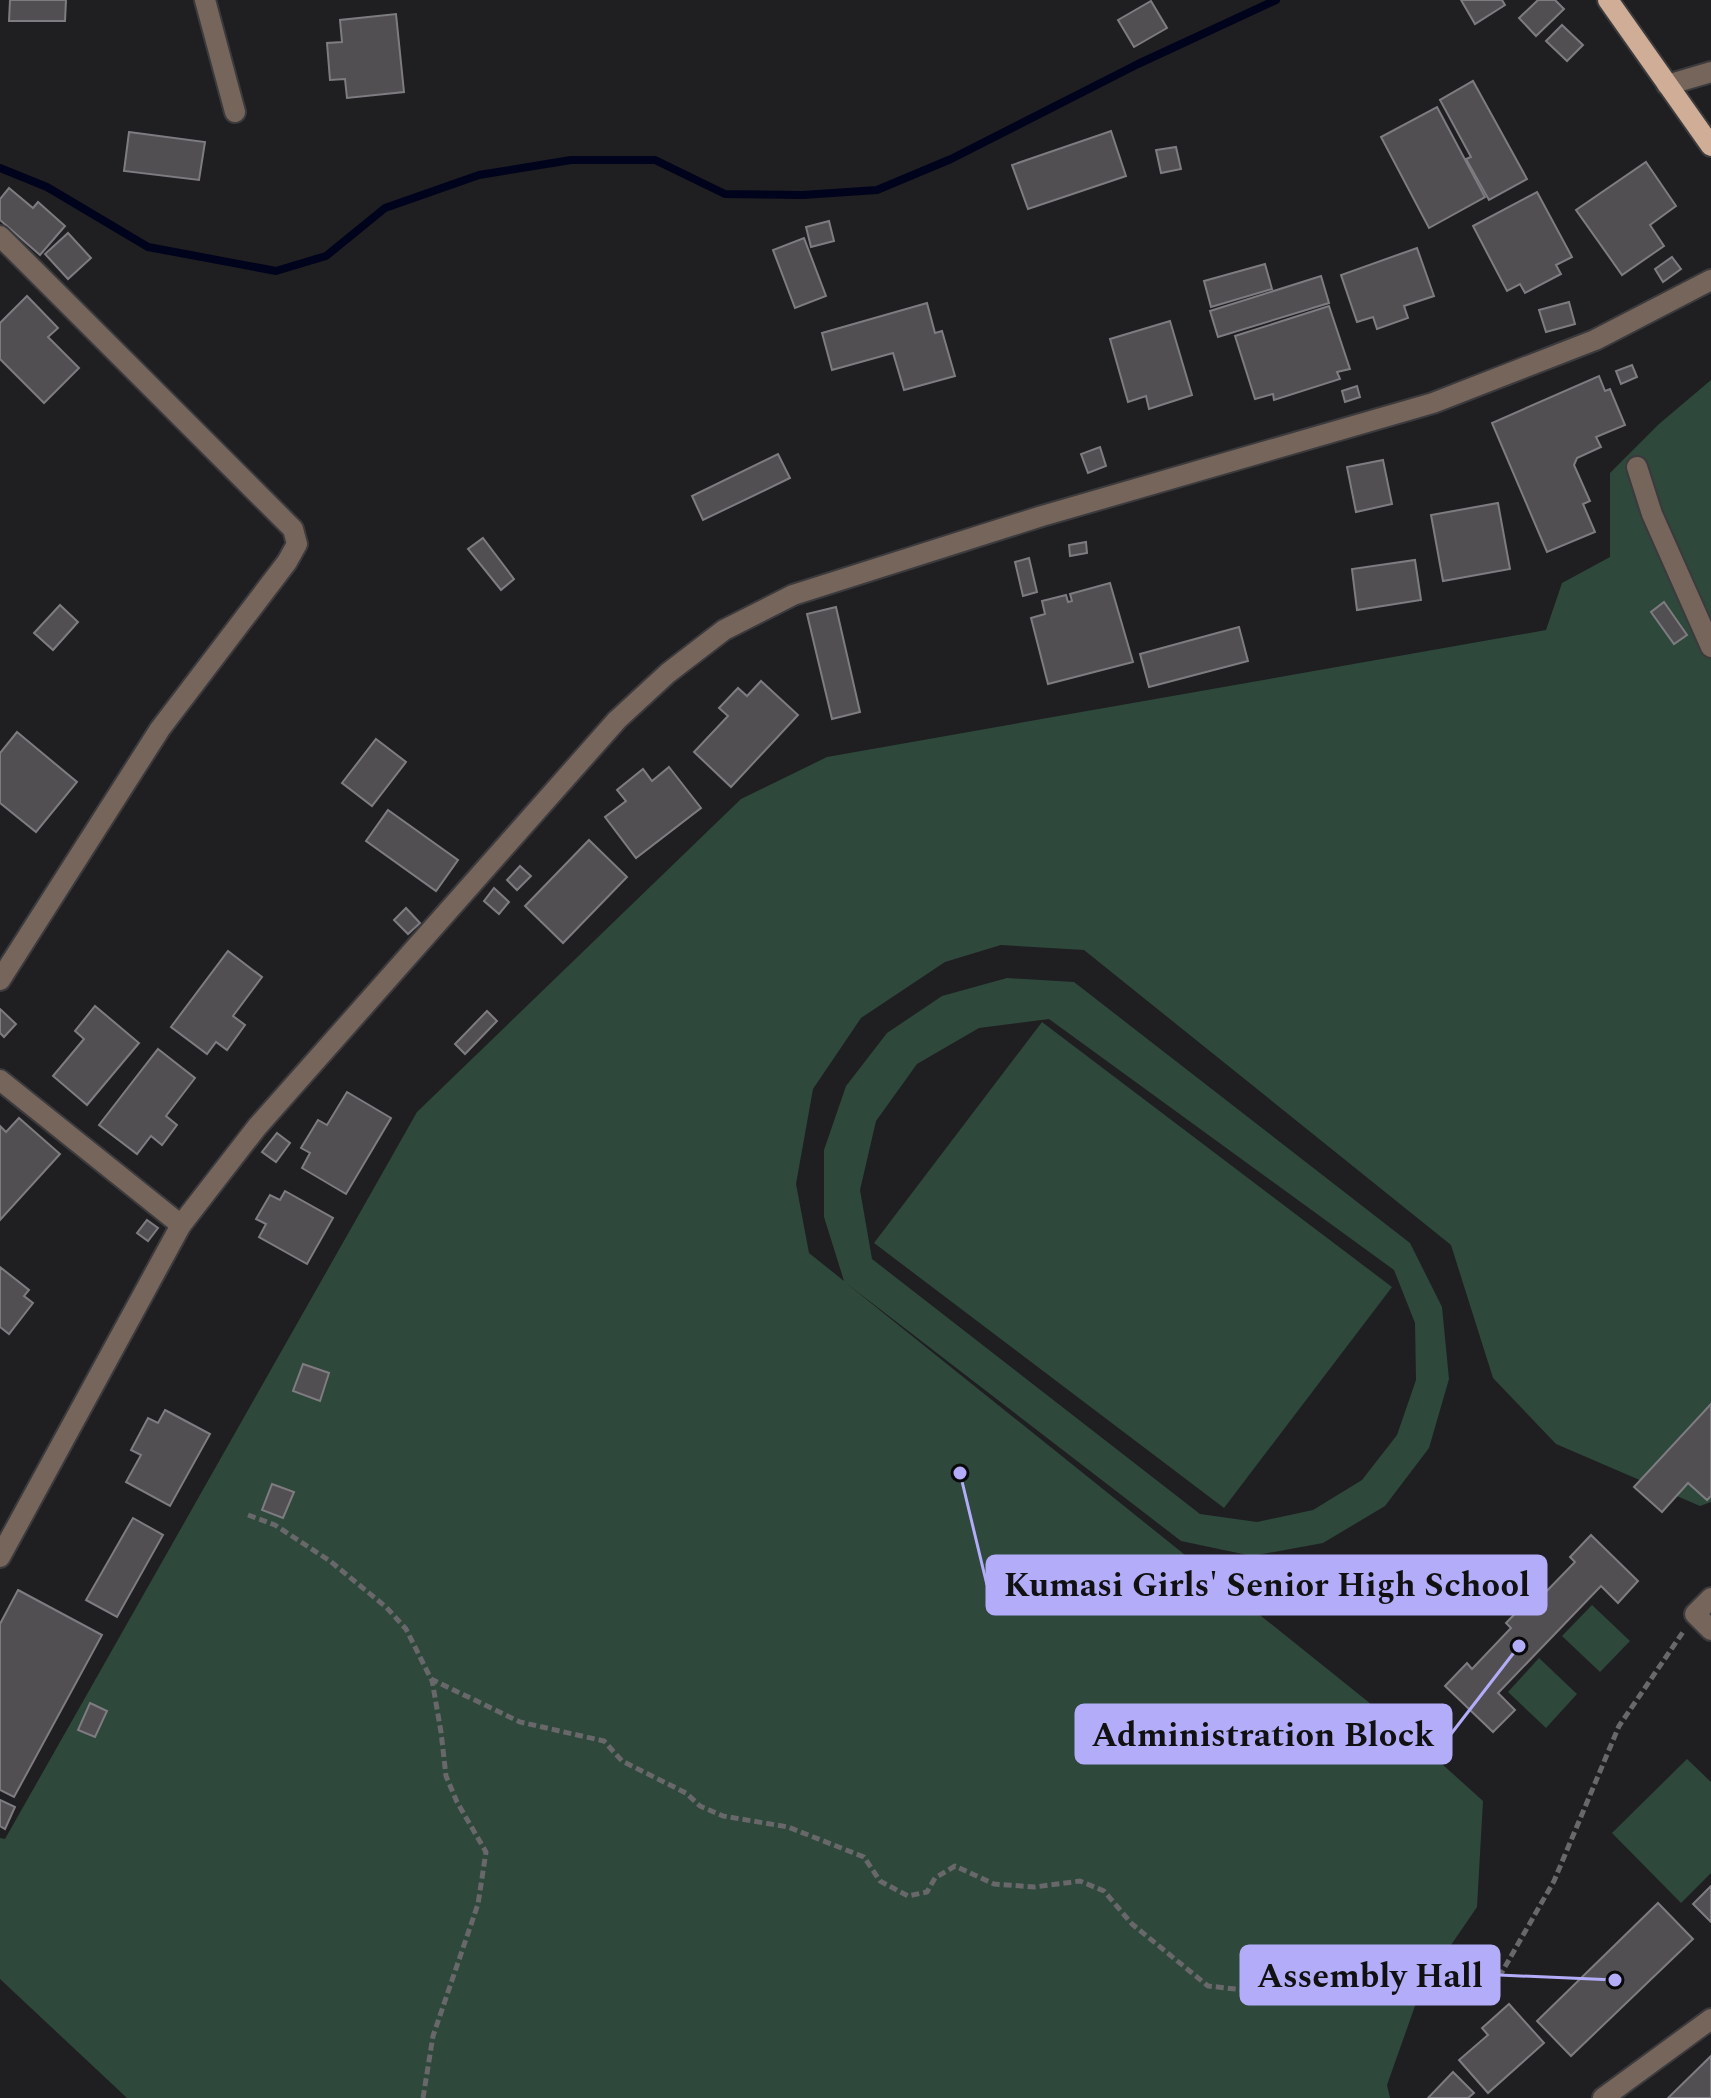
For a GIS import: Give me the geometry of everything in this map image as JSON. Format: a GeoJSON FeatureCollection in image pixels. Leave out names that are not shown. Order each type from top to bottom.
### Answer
{"type":"FeatureCollection","features":[{"type":"Feature","properties":{"kind":"main road"},"geometry":{"type":"LineString","coordinates":[[1608,0],[1711,146]]}},
{"type":"Feature","properties":{"kind":"street"},"geometry":{"type":"LineString","coordinates":[[205,0],[235,112]]}},
{"type":"Feature","properties":{"kind":"street"},"geometry":{"type":"LineString","coordinates":[[1667,85],[1711,72]]}},
{"type":"Feature","properties":{"kind":"street"},"geometry":{"type":"LineString","coordinates":[[0,236],[293,529],[297,544],[287,562],[160,729],[0,980]]}},
{"type":"Feature","properties":{"kind":"street"},"geometry":{"type":"LineString","coordinates":[[0,1557],[181,1225],[257,1127],[617,720],[668,673],[724,630],[793,595],[886,565],[1056,511],[1433,403],[1595,340],[1711,280]]}},
{"type":"Feature","properties":{"kind":"street"},"geometry":{"type":"LineString","coordinates":[[1637,467],[1652,514],[1711,647]]}},
{"type":"Feature","properties":{"kind":"street"},"geometry":{"type":"LineString","coordinates":[[0,1080],[181,1225]]}},
{"type":"Feature","properties":{"kind":"street"},"geometry":{"type":"LineString","coordinates":[[1711,1598],[1695,1614],[1711,1630]]}},
{"type":"Feature","properties":{"kind":"street"},"geometry":{"type":"LineString","coordinates":[[1603,2098],[1711,2019]]}},
{"type":"Feature","properties":{"kind":"path"},"geometry":{"type":"LineString","coordinates":[[248,1515],[275,1525],[330,1561],[386,1607],[406,1629],[431,1679],[446,1776],[486,1852],[478,1904],[433,2036],[423,2098]]}},
{"type":"Feature","properties":{"kind":"path"},"geometry":{"type":"LineString","coordinates":[[431,1679],[520,1722],[604,1741],[622,1761],[686,1793],[700,1806],[723,1816],[788,1827],[864,1857],[880,1881],[908,1896],[927,1892],[935,1878],[955,1866],[994,1884],[1035,1887],[1080,1881],[1104,1891],[1132,1924],[1208,1986],[1281,1994],[1448,2001],[1502,1972],[1554,1881],[1619,1726],[1695,1614]]}},
{"type":"Feature","properties":{"kind":"green space"},"geometry":{"type":"Polygon","coordinates":[[[1711,380],[1711,1502],[1700,1506],[1556,1444],[1493,1378],[1451,1245],[1084,950],[1001,945],[945,962],[861,1018],[813,1089],[796,1184],[809,1253],[844,1281],[824,1217],[824,1150],[846,1086],[887,1033],[942,996],[1007,978],[1074,982],[1410,1243],[1442,1307],[1449,1379],[1429,1448],[1385,1506],[1323,1543],[1252,1556],[1181,1541],[846,1283],[1412,1737],[1483,1801],[1477,1907],[1421,1989],[1387,2085],[1390,2098],[127,2098],[0,1979],[0,1838],[5,1839],[417,1112],[741,799],[827,757],[1546,630],[1562,583],[1610,557],[1610,473],[1659,424],[1711,380]],[[1049,1019],[979,1028],[917,1064],[876,1121],[860,1190],[872,1259],[1200,1514],[1257,1522],[1313,1510],[1362,1480],[1397,1435],[1416,1380],[1415,1323],[1394,1270],[1049,1019]]]}},
{"type":"Feature","properties":{"kind":"green space"},"geometry":{"type":"Polygon","coordinates":[[[1042,1022],[1392,1287],[1224,1508],[874,1243],[1042,1022]]]}},
{"type":"Feature","properties":{"kind":"green space"},"geometry":{"type":"Polygon","coordinates":[[[1592,1605],[1630,1641],[1600,1672],[1562,1636],[1592,1605]]]}},
{"type":"Feature","properties":{"kind":"green space"},"geometry":{"type":"Polygon","coordinates":[[[1539,1658],[1577,1694],[1546,1728],[1508,1692],[1539,1658]]]}},
{"type":"Feature","properties":{"kind":"green space"},"geometry":{"type":"Polygon","coordinates":[[[1687,1759],[1711,1782],[1711,1873],[1681,1903],[1612,1833],[1687,1759]]]}},
{"type":"Feature","properties":{"kind":"building"},"geometry":{"type":"Polygon","coordinates":[[[10,0],[66,0],[65,21],[9,21],[10,0]]]}},
{"type":"Feature","properties":{"kind":"building"},"geometry":{"type":"Polygon","coordinates":[[[1461,0],[1502,0],[1505,5],[1475,24],[1461,0]]]}},
{"type":"Feature","properties":{"kind":"building"},"geometry":{"type":"Polygon","coordinates":[[[1538,0],[1555,0],[1564,9],[1536,36],[1519,18],[1538,0]]]}},
{"type":"Feature","properties":{"kind":"building"},"geometry":{"type":"Polygon","coordinates":[[[1151,1],[1167,28],[1134,47],[1118,20],[1151,1]]]}},
{"type":"Feature","properties":{"kind":"building"},"geometry":{"type":"Polygon","coordinates":[[[396,14],[404,92],[347,98],[345,79],[330,80],[327,43],[342,42],[340,20],[396,14]]]}},
{"type":"Feature","properties":{"kind":"building"},"geometry":{"type":"Polygon","coordinates":[[[1562,25],[1583,45],[1567,61],[1546,41],[1562,25]]]}},
{"type":"Feature","properties":{"kind":"building"},"geometry":{"type":"Polygon","coordinates":[[[1473,81],[1527,179],[1489,200],[1466,159],[1471,157],[1440,100],[1473,81]]]}},
{"type":"Feature","properties":{"kind":"building"},"geometry":{"type":"Polygon","coordinates":[[[1437,107],[1485,197],[1429,228],[1381,137],[1437,107]]]}},
{"type":"Feature","properties":{"kind":"building"},"geometry":{"type":"Polygon","coordinates":[[[1111,131],[1126,176],[1028,209],[1012,165],[1111,131]]]}},
{"type":"Feature","properties":{"kind":"building"},"geometry":{"type":"Polygon","coordinates":[[[129,132],[205,142],[199,180],[124,171],[129,132]]]}},
{"type":"Feature","properties":{"kind":"building"},"geometry":{"type":"Polygon","coordinates":[[[1176,147],[1181,169],[1161,173],[1156,150],[1176,147]]]}},
{"type":"Feature","properties":{"kind":"building"},"geometry":{"type":"Polygon","coordinates":[[[1646,162],[1676,206],[1650,225],[1664,246],[1622,275],[1576,210],[1646,162]]]}},
{"type":"Feature","properties":{"kind":"building"},"geometry":{"type":"Polygon","coordinates":[[[9,188],[33,208],[38,202],[65,226],[40,255],[0,220],[0,199],[9,188]]]}},
{"type":"Feature","properties":{"kind":"building"},"geometry":{"type":"Polygon","coordinates":[[[1537,192],[1572,257],[1556,265],[1561,274],[1525,293],[1520,284],[1507,291],[1473,226],[1537,192]]]}},
{"type":"Feature","properties":{"kind":"building"},"geometry":{"type":"Polygon","coordinates":[[[829,221],[834,241],[811,247],[806,227],[829,221]]]}},
{"type":"Feature","properties":{"kind":"building"},"geometry":{"type":"Polygon","coordinates":[[[68,233],[91,258],[68,279],[45,254],[68,233]]]}},
{"type":"Feature","properties":{"kind":"building"},"geometry":{"type":"Polygon","coordinates":[[[804,238],[826,296],[795,308],[773,250],[804,238]]]}},
{"type":"Feature","properties":{"kind":"building"},"geometry":{"type":"Polygon","coordinates":[[[1417,248],[1434,296],[1404,306],[1408,318],[1377,329],[1373,317],[1357,322],[1341,275],[1417,248]]]}},
{"type":"Feature","properties":{"kind":"building"},"geometry":{"type":"Polygon","coordinates":[[[1672,257],[1681,269],[1663,282],[1655,269],[1672,257]]]}},
{"type":"Feature","properties":{"kind":"building"},"geometry":{"type":"Polygon","coordinates":[[[1265,264],[1272,289],[1211,307],[1204,281],[1265,264]]]}},
{"type":"Feature","properties":{"kind":"building"},"geometry":{"type":"Polygon","coordinates":[[[1321,276],[1329,303],[1218,337],[1210,311],[1321,276]]]}},
{"type":"Feature","properties":{"kind":"building"},"geometry":{"type":"Polygon","coordinates":[[[27,296],[58,328],[48,337],[79,368],[44,403],[0,359],[0,323],[27,296]]]}},
{"type":"Feature","properties":{"kind":"building"},"geometry":{"type":"Polygon","coordinates":[[[1569,302],[1575,324],[1546,332],[1539,310],[1569,302]]]}},
{"type":"Feature","properties":{"kind":"building"},"geometry":{"type":"Polygon","coordinates":[[[927,303],[935,333],[942,331],[955,376],[904,390],[893,353],[832,370],[822,333],[927,303]]]}},
{"type":"Feature","properties":{"kind":"building"},"geometry":{"type":"Polygon","coordinates":[[[1329,306],[1350,369],[1337,372],[1340,379],[1274,400],[1273,394],[1255,399],[1235,336],[1329,306]]]}},
{"type":"Feature","properties":{"kind":"building"},"geometry":{"type":"Polygon","coordinates":[[[1170,321],[1192,395],[1149,409],[1146,396],[1128,402],[1110,339],[1170,321]]]}},
{"type":"Feature","properties":{"kind":"building"},"geometry":{"type":"Polygon","coordinates":[[[1632,365],[1637,377],[1621,384],[1616,371],[1632,365]]]}},
{"type":"Feature","properties":{"kind":"building"},"geometry":{"type":"Polygon","coordinates":[[[1599,376],[1605,391],[1610,389],[1625,425],[1596,437],[1601,447],[1577,458],[1574,465],[1590,501],[1583,504],[1595,532],[1547,552],[1492,423],[1599,376]]]}},
{"type":"Feature","properties":{"kind":"building"},"geometry":{"type":"Polygon","coordinates":[[[1357,386],[1360,397],[1345,402],[1342,391],[1357,386]]]}},
{"type":"Feature","properties":{"kind":"building"},"geometry":{"type":"Polygon","coordinates":[[[1100,447],[1106,466],[1088,473],[1081,454],[1100,447]]]}},
{"type":"Feature","properties":{"kind":"building"},"geometry":{"type":"Polygon","coordinates":[[[778,454],[790,478],[703,520],[692,496],[778,454]]]}},
{"type":"Feature","properties":{"kind":"building"},"geometry":{"type":"Polygon","coordinates":[[[1383,460],[1392,504],[1356,512],[1347,467],[1383,460]]]}},
{"type":"Feature","properties":{"kind":"building"},"geometry":{"type":"Polygon","coordinates":[[[1498,503],[1510,569],[1443,581],[1431,515],[1498,503]]]}},
{"type":"Feature","properties":{"kind":"building"},"geometry":{"type":"Polygon","coordinates":[[[483,538],[514,579],[501,590],[468,549],[483,538]]]}},
{"type":"Feature","properties":{"kind":"building"},"geometry":{"type":"Polygon","coordinates":[[[1086,542],[1087,553],[1070,556],[1069,545],[1086,542]]]}},
{"type":"Feature","properties":{"kind":"building"},"geometry":{"type":"Polygon","coordinates":[[[1029,558],[1037,592],[1023,596],[1015,562],[1029,558]]]}},
{"type":"Feature","properties":{"kind":"building"},"geometry":{"type":"Polygon","coordinates":[[[1415,560],[1421,600],[1357,610],[1352,569],[1415,560]]]}},
{"type":"Feature","properties":{"kind":"building"},"geometry":{"type":"Polygon","coordinates":[[[1110,583],[1133,662],[1048,684],[1031,618],[1045,614],[1042,601],[1066,595],[1068,602],[1072,601],[1070,594],[1110,583]]]}},
{"type":"Feature","properties":{"kind":"building"},"geometry":{"type":"Polygon","coordinates":[[[1664,602],[1687,635],[1674,644],[1651,612],[1664,602]]]}},
{"type":"Feature","properties":{"kind":"building"},"geometry":{"type":"Polygon","coordinates":[[[60,605],[78,622],[53,650],[34,633],[60,605]]]}},
{"type":"Feature","properties":{"kind":"building"},"geometry":{"type":"Polygon","coordinates":[[[836,607],[860,712],[832,719],[807,614],[836,607]]]}},
{"type":"Feature","properties":{"kind":"building"},"geometry":{"type":"Polygon","coordinates":[[[1239,627],[1248,661],[1149,687],[1140,654],[1239,627]]]}},
{"type":"Feature","properties":{"kind":"building"},"geometry":{"type":"Polygon","coordinates":[[[761,681],[798,715],[731,787],[694,752],[728,716],[719,708],[738,688],[747,696],[761,681]]]}},
{"type":"Feature","properties":{"kind":"building"},"geometry":{"type":"Polygon","coordinates":[[[17,732],[77,782],[36,832],[0,803],[0,753],[17,732]]]}},
{"type":"Feature","properties":{"kind":"building"},"geometry":{"type":"Polygon","coordinates":[[[376,739],[406,762],[372,806],[342,783],[376,739]]]}},
{"type":"Feature","properties":{"kind":"building"},"geometry":{"type":"Polygon","coordinates":[[[669,767],[701,808],[636,858],[605,817],[626,801],[617,790],[643,769],[652,781],[669,767]]]}},
{"type":"Feature","properties":{"kind":"building"},"geometry":{"type":"Polygon","coordinates":[[[388,810],[458,860],[436,891],[366,841],[388,810]]]}},
{"type":"Feature","properties":{"kind":"building"},"geometry":{"type":"Polygon","coordinates":[[[589,840],[627,877],[563,943],[525,906],[589,840]]]}},
{"type":"Feature","properties":{"kind":"building"},"geometry":{"type":"Polygon","coordinates":[[[520,866],[531,876],[517,890],[507,880],[520,866]]]}},
{"type":"Feature","properties":{"kind":"building"},"geometry":{"type":"Polygon","coordinates":[[[494,888],[509,902],[499,914],[484,901],[494,888]]]}},
{"type":"Feature","properties":{"kind":"building"},"geometry":{"type":"Polygon","coordinates":[[[406,908],[420,923],[408,934],[394,920],[406,908]]]}},
{"type":"Feature","properties":{"kind":"building"},"geometry":{"type":"Polygon","coordinates":[[[228,951],[262,977],[233,1016],[245,1025],[227,1050],[216,1042],[207,1054],[171,1027],[228,951]]]}},
{"type":"Feature","properties":{"kind":"building"},"geometry":{"type":"Polygon","coordinates":[[[95,1006],[139,1043],[87,1105],[53,1076],[84,1039],[75,1031],[95,1006]]]}},
{"type":"Feature","properties":{"kind":"building"},"geometry":{"type":"Polygon","coordinates":[[[0,1009],[16,1024],[4,1037],[0,1033],[0,1009]]]}},
{"type":"Feature","properties":{"kind":"building"},"geometry":{"type":"Polygon","coordinates":[[[487,1011],[497,1021],[465,1054],[455,1044],[487,1011]]]}},
{"type":"Feature","properties":{"kind":"building"},"geometry":{"type":"Polygon","coordinates":[[[158,1049],[195,1078],[166,1116],[177,1125],[162,1145],[151,1136],[137,1154],[99,1125],[158,1049]]]}},
{"type":"Feature","properties":{"kind":"building"},"geometry":{"type":"Polygon","coordinates":[[[347,1092],[391,1118],[346,1194],[302,1168],[310,1153],[301,1148],[318,1120],[327,1125],[347,1092]]]}},
{"type":"Feature","properties":{"kind":"building"},"geometry":{"type":"Polygon","coordinates":[[[19,1118],[60,1154],[0,1220],[0,1126],[6,1132],[19,1118]]]}},
{"type":"Feature","properties":{"kind":"building"},"geometry":{"type":"Polygon","coordinates":[[[277,1133],[290,1143],[276,1162],[262,1152],[277,1133]]]}},
{"type":"Feature","properties":{"kind":"building"},"geometry":{"type":"Polygon","coordinates":[[[285,1191],[333,1218],[307,1264],[259,1237],[266,1224],[256,1219],[270,1195],[280,1200],[285,1191]]]}},
{"type":"Feature","properties":{"kind":"building"},"geometry":{"type":"Polygon","coordinates":[[[147,1220],[158,1228],[148,1241],[137,1233],[147,1220]]]}},
{"type":"Feature","properties":{"kind":"building"},"geometry":{"type":"Polygon","coordinates":[[[0,1267],[29,1290],[24,1296],[33,1303],[9,1334],[0,1327],[0,1267]]]}},
{"type":"Feature","properties":{"kind":"building"},"geometry":{"type":"Polygon","coordinates":[[[303,1364],[329,1373],[320,1401],[293,1391],[303,1364]]]}},
{"type":"Feature","properties":{"kind":"building"},"geometry":{"type":"Polygon","coordinates":[[[1711,1404],[1711,1496],[1707,1500],[1688,1483],[1662,1512],[1634,1487],[1711,1404]]]}},
{"type":"Feature","properties":{"kind":"building"},"geometry":{"type":"Polygon","coordinates":[[[165,1410],[210,1434],[170,1506],[126,1482],[141,1455],[131,1450],[148,1418],[158,1423],[165,1410]]]}},
{"type":"Feature","properties":{"kind":"building"},"geometry":{"type":"Polygon","coordinates":[[[272,1484],[294,1492],[283,1518],[262,1510],[272,1484]]]}},
{"type":"Feature","properties":{"kind":"building"},"geometry":{"type":"Polygon","coordinates":[[[133,1518],[163,1535],[117,1617],[86,1600],[133,1518]]]}},
{"type":"Feature","properties":{"kind":"building"},"geometry":{"type":"Polygon","coordinates":[[[1591,1535],[1638,1581],[1618,1603],[1601,1586],[1498,1693],[1515,1710],[1493,1732],[1445,1686],[1467,1663],[1472,1669],[1511,1628],[1506,1623],[1532,1596],[1537,1601],[1575,1562],[1570,1557],[1591,1535]]]}},
{"type":"Feature","properties":{"kind":"building"},"geometry":{"type":"Polygon","coordinates":[[[18,1590],[102,1635],[14,1797],[0,1790],[0,1624],[18,1590]]]}},
{"type":"Feature","properties":{"kind":"building"},"geometry":{"type":"Polygon","coordinates":[[[90,1703],[107,1711],[95,1737],[78,1730],[90,1703]]]}},
{"type":"Feature","properties":{"kind":"building"},"geometry":{"type":"Polygon","coordinates":[[[0,1800],[15,1807],[5,1829],[0,1826],[0,1800]]]}},
{"type":"Feature","properties":{"kind":"building"},"geometry":{"type":"Polygon","coordinates":[[[1711,1886],[1711,1922],[1693,1904],[1711,1886]]]}},
{"type":"Feature","properties":{"kind":"building"},"geometry":{"type":"Polygon","coordinates":[[[1658,1903],[1693,1939],[1571,2056],[1537,2021],[1658,1903]]]}},
{"type":"Feature","properties":{"kind":"building"},"geometry":{"type":"Polygon","coordinates":[[[1509,2004],[1544,2043],[1488,2093],[1459,2060],[1488,2035],[1482,2028],[1509,2004]]]}},
{"type":"Feature","properties":{"kind":"building"},"geometry":{"type":"Polygon","coordinates":[[[1711,2056],[1711,2098],[1668,2098],[1711,2056]]]}},
{"type":"Feature","properties":{"kind":"building"},"geometry":{"type":"Polygon","coordinates":[[[1453,2072],[1474,2093],[1468,2098],[1428,2098],[1453,2072]]]}},
{"type":"Feature","properties":{"kind":"waterway"},"geometry":{"type":"LineString","coordinates":[[0,168],[47,187],[148,247],[276,271],[326,256],[385,208],[479,175],[571,160],[655,160],[725,194],[803,195],[877,190],[951,159],[1138,64],[1276,0]]}},
{"type":"Feature","properties":{"kind":"place","name":"Kumasi Girls' Senior High School"},"geometry":{"type":"Point","coordinates":[960,1473]}},
{"type":"Feature","properties":{"kind":"place","name":"Administration Block"},"geometry":{"type":"Point","coordinates":[1519,1646]}},
{"type":"Feature","properties":{"kind":"place","name":"Assembly Hall"},"geometry":{"type":"Point","coordinates":[1615,1980]}}]}
